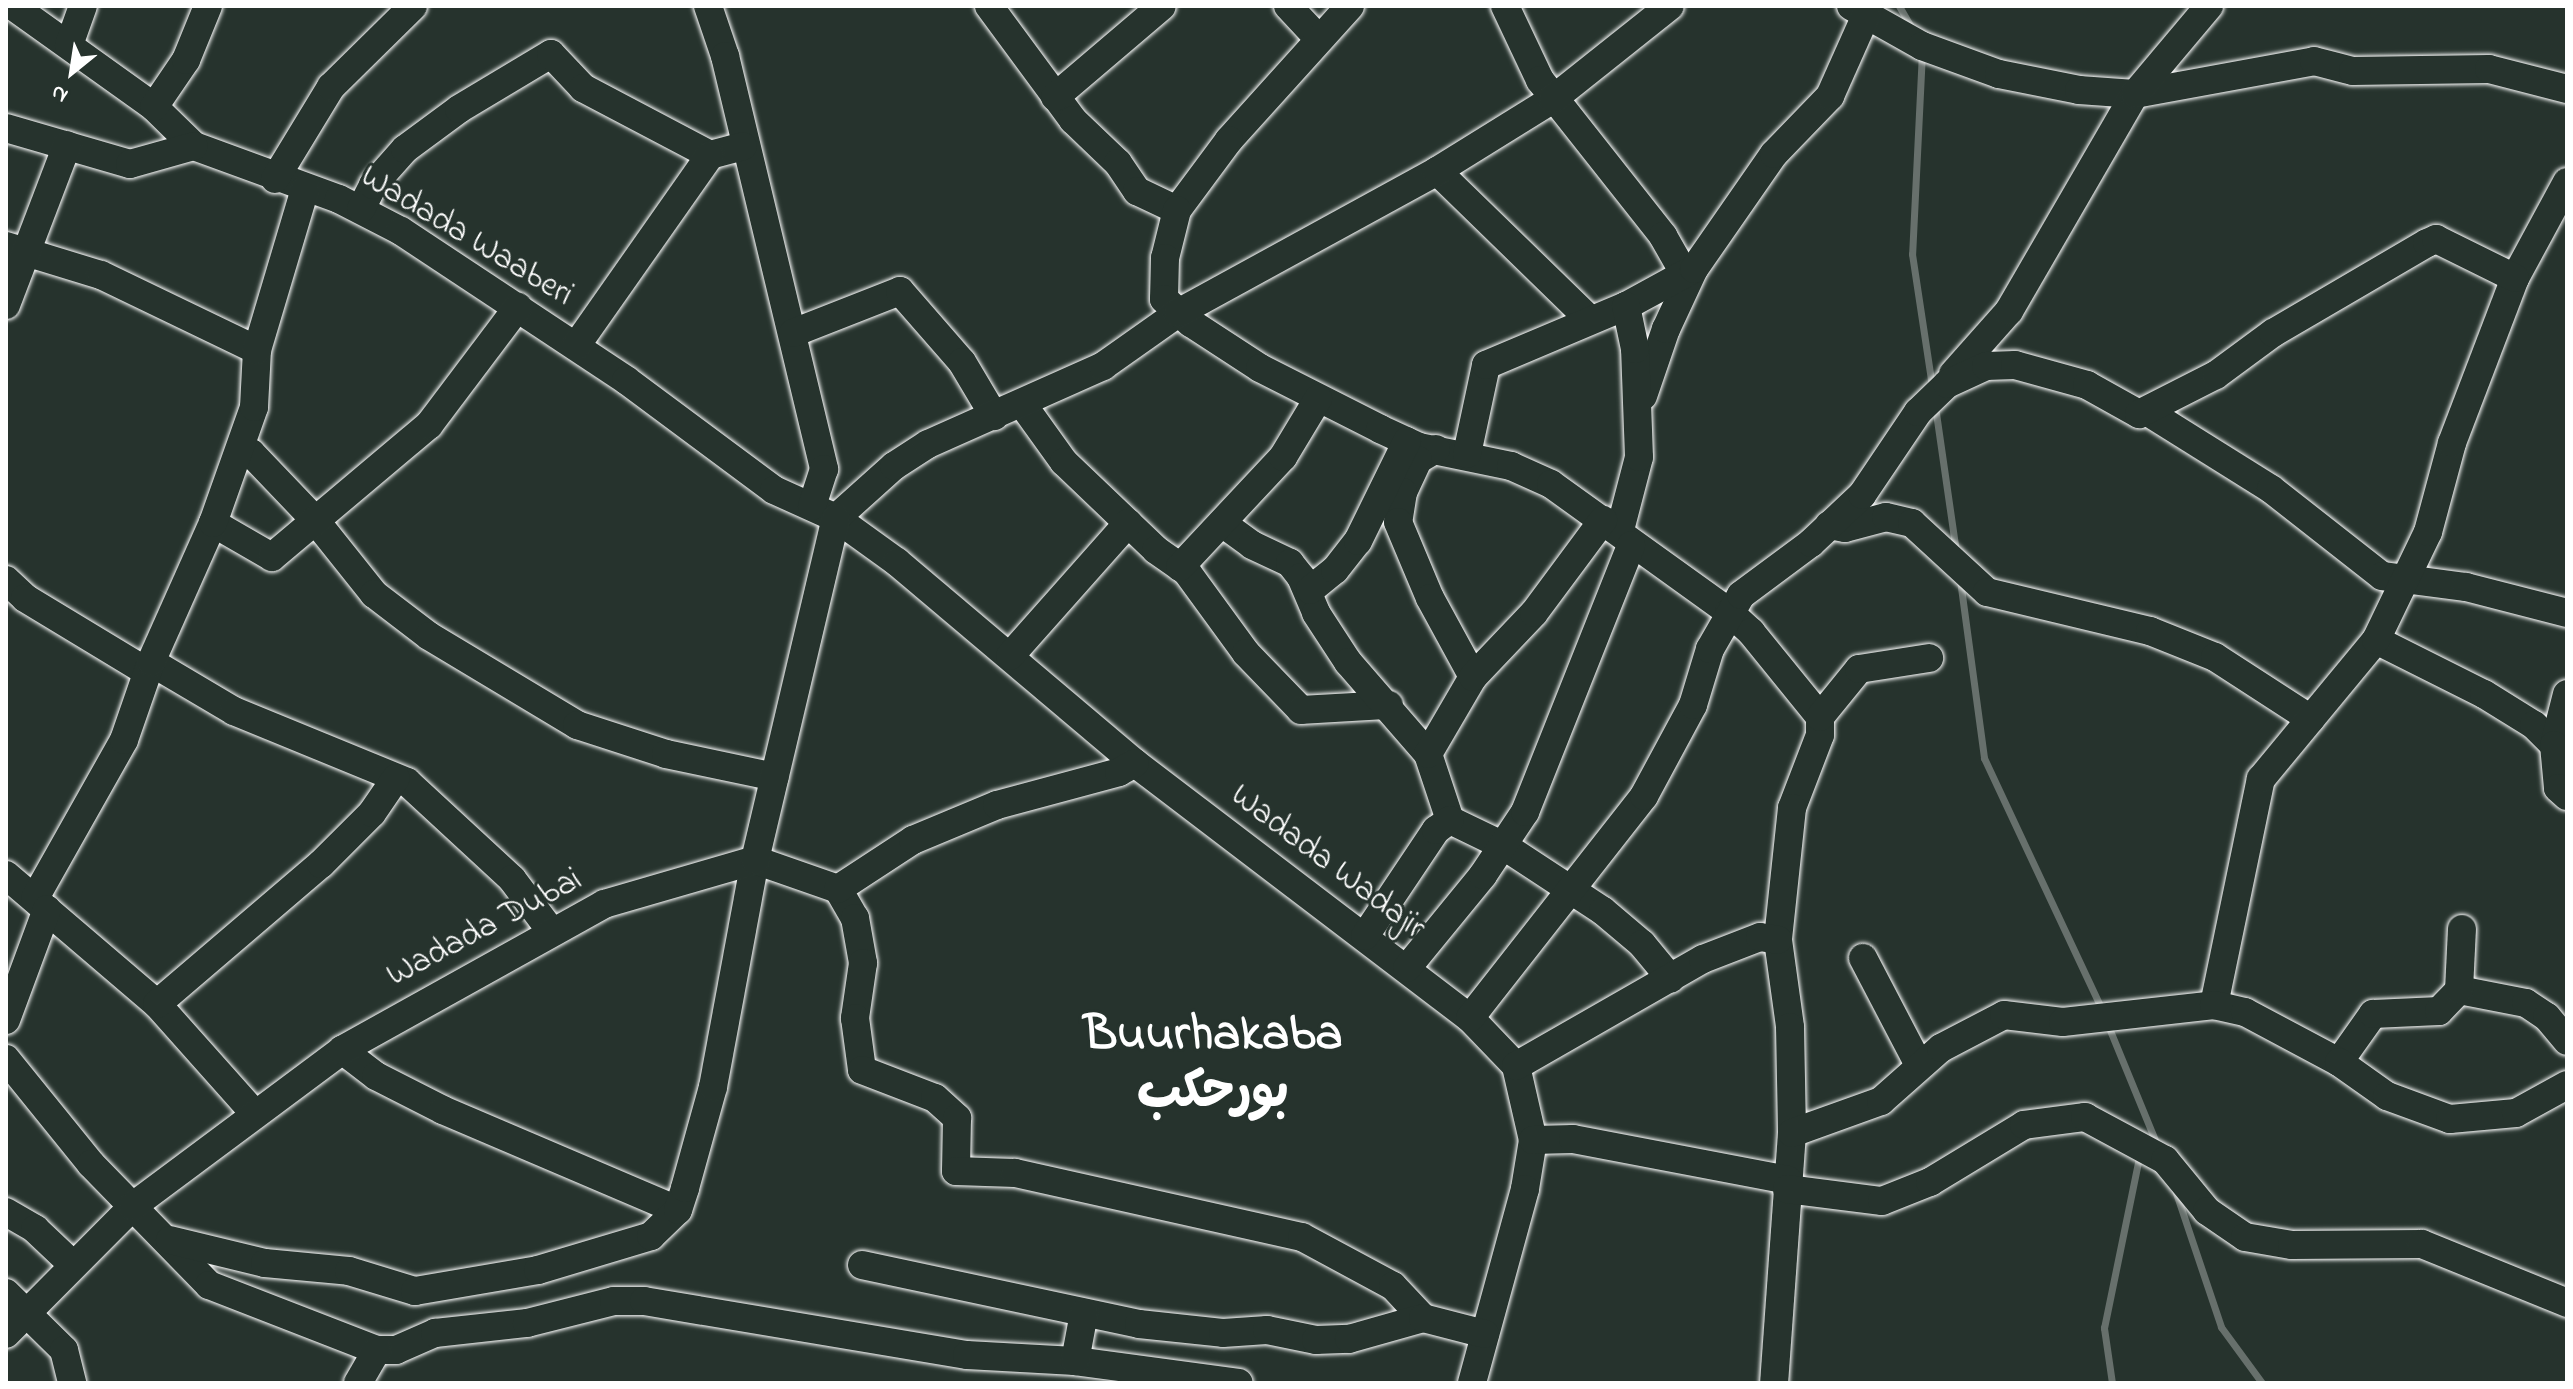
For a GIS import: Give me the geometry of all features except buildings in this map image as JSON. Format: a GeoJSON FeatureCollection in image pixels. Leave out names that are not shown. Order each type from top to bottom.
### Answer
{"type":"FeatureCollection","features":[{"type":"Feature","properties":{"kind":"street","name":"Wadada Waaberi"},"geometry":{"type":"LineString","coordinates":[[13,6],[154,107],[194,146],[361,209],[576,346],[774,490],[824,512]]}},
{"type":"Feature","properties":{"kind":"street"},"geometry":{"type":"LineString","coordinates":[[69,45],[83,6]]}},
{"type":"Feature","properties":{"kind":"street"},"geometry":{"type":"LineString","coordinates":[[154,107],[186,60],[208,6]]}},
{"type":"Feature","properties":{"kind":"street"},"geometry":{"type":"LineString","coordinates":[[275,179],[331,87],[413,6]]}},
{"type":"Feature","properties":{"kind":"street"},"geometry":{"type":"LineString","coordinates":[[170,1240],[265,1263],[349,1271],[415,1291],[538,1270],[651,1236],[678,1210],[713,1087],[824,512],[824,469],[793,333],[743,146],[725,56],[708,6]]}},
{"type":"Feature","properties":{"kind":"street"},"geometry":{"type":"LineString","coordinates":[[989,6],[1055,97],[1137,191],[1177,210]]}},
{"type":"Feature","properties":{"kind":"street"},"geometry":{"type":"LineString","coordinates":[[1055,97],[1162,6]]}},
{"type":"Feature","properties":{"kind":"street"},"geometry":{"type":"LineString","coordinates":[[1288,6],[1319,39]]}},
{"type":"Feature","properties":{"kind":"street"},"geometry":{"type":"LineString","coordinates":[[1350,6],[1229,140],[1177,210],[1165,258],[1164,299],[1178,313],[1260,368],[1318,399],[1407,441],[1467,454],[1551,484],[1729,612],[1751,632],[1820,717],[1820,735],[1792,808],[1778,940],[1790,1027],[1792,1133],[1774,1383]]}},
{"type":"Feature","properties":{"kind":"street"},"geometry":{"type":"LineString","coordinates":[[1505,6],[1553,99],[1688,270]]}},
{"type":"Feature","properties":{"kind":"street"},"geometry":{"type":"LineString","coordinates":[[824,512],[916,451],[1023,405],[1103,366],[1178,313],[1437,171],[1553,99],[1670,6]]}},
{"type":"Feature","properties":{"kind":"street"},"geometry":{"type":"LineString","coordinates":[[1470,1018],[1644,796],[1693,705],[1697,681],[1729,612],[1759,580],[1862,495],[1918,412],[1947,384],[2009,311],[2135,94],[2209,6]]}},
{"type":"Feature","properties":{"kind":"street"},"geometry":{"type":"LineString","coordinates":[[1638,412],[1688,270],[1774,154],[1830,96],[1858,10],[1922,46],[1999,74],[2135,94],[2314,61],[2353,71],[2489,69],[2567,89]]}},
{"type":"Feature","properties":{"kind":"street"},"geometry":{"type":"LineString","coordinates":[[361,209],[373,185],[405,149],[459,109],[551,54],[583,88],[710,155]]}},
{"type":"Feature","properties":{"kind":"street"},"geometry":{"type":"LineString","coordinates":[[6,128],[130,164],[194,146]]}},
{"type":"Feature","properties":{"kind":"street"},"geometry":{"type":"LineString","coordinates":[[6,305],[18,249],[67,145]]}},
{"type":"Feature","properties":{"kind":"street"},"geometry":{"type":"LineString","coordinates":[[576,346],[710,155],[743,146]]}},
{"type":"Feature","properties":{"kind":"street"},"geometry":{"type":"LineString","coordinates":[[1437,171],[1588,318]]}},
{"type":"Feature","properties":{"kind":"street"},"geometry":{"type":"LineString","coordinates":[[2214,1005],[2261,779],[2376,640],[2428,532],[2452,443],[2515,278],[2559,216],[2567,182]]}},
{"type":"Feature","properties":{"kind":"street"},"geometry":{"type":"LineString","coordinates":[[6,1020],[41,904],[124,740],[149,667],[213,523],[240,449],[254,407],[257,350],[305,189]]}},
{"type":"Feature","properties":{"kind":"street"},"geometry":{"type":"LineString","coordinates":[[1947,384],[1986,366],[2015,365],[2087,385],[2139,414],[2148,412],[2436,239],[2515,278]]}},
{"type":"Feature","properties":{"kind":"street"},"geometry":{"type":"LineString","coordinates":[[18,249],[101,275],[257,350]]}},
{"type":"Feature","properties":{"kind":"street"},"geometry":{"type":"LineString","coordinates":[[1467,454],[1486,365],[1588,318],[1626,306],[1688,270]]}},
{"type":"Feature","properties":{"kind":"street"},"geometry":{"type":"LineString","coordinates":[[793,333],[900,291],[962,362],[994,416]]}},
{"type":"Feature","properties":{"kind":"street"},"geometry":{"type":"LineString","coordinates":[[1407,968],[1504,846],[1545,764],[1618,531],[1635,488],[1638,412],[1626,306]]}},
{"type":"Feature","properties":{"kind":"street"},"geometry":{"type":"LineString","coordinates":[[213,523],[272,557],[429,425],[518,307]]}},
{"type":"Feature","properties":{"kind":"street"},"geometry":{"type":"LineString","coordinates":[[1180,567],[1283,457],[1318,399]]}},
{"type":"Feature","properties":{"kind":"street"},"geometry":{"type":"LineString","coordinates":[[1023,405],[1064,462],[1180,567],[1246,653],[1301,710],[1389,705]]}},
{"type":"Feature","properties":{"kind":"street"},"geometry":{"type":"LineString","coordinates":[[2148,412],[2271,489],[2382,576],[2466,587],[2567,613]]}},
{"type":"Feature","properties":{"kind":"street"},"geometry":{"type":"LineString","coordinates":[[1310,590],[1335,570],[1358,541],[1407,441]]}},
{"type":"Feature","properties":{"kind":"street"},"geometry":{"type":"LineString","coordinates":[[240,449],[251,453],[315,520],[374,594],[429,636],[577,725],[666,754],[775,777]]}},
{"type":"Feature","properties":{"kind":"street"},"geometry":{"type":"LineString","coordinates":[[1436,449],[1418,460],[1403,492],[1398,522],[1430,598],[1473,677]]}},
{"type":"Feature","properties":{"kind":"street","name":"Wadada Wadajir"},"geometry":{"type":"LineString","coordinates":[[824,512],[1010,656],[1135,763],[1470,1018],[1516,1066]]}},
{"type":"Feature","properties":{"kind":"street"},"geometry":{"type":"LineString","coordinates":[[1829,525],[1845,528],[1886,517],[1912,523],[1987,592],[2164,637],[2215,657],[2311,719]]}},
{"type":"Feature","properties":{"kind":"street"},"geometry":{"type":"LineString","coordinates":[[1010,656],[1128,523]]}},
{"type":"Feature","properties":{"kind":"street"},"geometry":{"type":"LineString","coordinates":[[1222,523],[1252,545],[1290,563],[1310,590],[1316,613],[1348,662],[1389,705],[1428,754],[1450,820],[1504,846],[1571,889],[1627,930],[1671,979]]}},
{"type":"Feature","properties":{"kind":"street"},"geometry":{"type":"LineString","coordinates":[[1428,754],[1473,677],[1618,531]]}},
{"type":"Feature","properties":{"kind":"street"},"geometry":{"type":"LineString","coordinates":[[12,598],[210,700],[396,778],[418,791],[512,879],[551,931]]}},
{"type":"Feature","properties":{"kind":"street"},"geometry":{"type":"LineString","coordinates":[[2376,640],[2484,694],[2534,725],[2554,745]]}},
{"type":"Feature","properties":{"kind":"street"},"geometry":{"type":"LineString","coordinates":[[1820,717],[1859,669],[1929,658]]}},
{"type":"Feature","properties":{"kind":"street"},"geometry":{"type":"LineString","coordinates":[[2567,694],[2554,745],[2558,788],[2567,796]]}},
{"type":"Feature","properties":{"kind":"street"},"geometry":{"type":"LineString","coordinates":[[838,889],[913,840],[997,805],[1119,772],[1135,763]]}},
{"type":"Feature","properties":{"kind":"street"},"geometry":{"type":"LineString","coordinates":[[157,1004],[321,864],[372,813],[396,778]]}},
{"type":"Feature","properties":{"kind":"street"},"geometry":{"type":"LineString","coordinates":[[1365,936],[1436,830],[1450,820]]}},
{"type":"Feature","properties":{"kind":"street"},"geometry":{"type":"LineString","coordinates":[[755,860],[838,889],[855,918],[863,963],[855,1018],[862,1070],[935,1098],[957,1118],[956,1171],[1015,1173],[1302,1237],[1393,1286],[1423,1318]]}},
{"type":"Feature","properties":{"kind":"street","name":"Wadada Dubai"},"geometry":{"type":"LineString","coordinates":[[6,1334],[30,1313],[72,1264],[133,1206],[342,1050],[604,904],[755,860]]}},
{"type":"Feature","properties":{"kind":"street"},"geometry":{"type":"LineString","coordinates":[[6,875],[157,1004],[254,1113]]}},
{"type":"Feature","properties":{"kind":"street"},"geometry":{"type":"LineString","coordinates":[[2339,1062],[2373,1014],[2439,1011],[2459,990],[2462,929]]}},
{"type":"Feature","properties":{"kind":"street"},"geometry":{"type":"LineString","coordinates":[[1472,1383],[1525,1189],[1533,1140],[1516,1066],[1703,959],[1760,937],[1778,940]]}},
{"type":"Feature","properties":{"kind":"street"},"geometry":{"type":"LineString","coordinates":[[1863,958],[1919,1065]]}},
{"type":"Feature","properties":{"kind":"street"},"geometry":{"type":"LineString","coordinates":[[2459,990],[2526,1003],[2547,1017],[2567,1041]]}},
{"type":"Feature","properties":{"kind":"street"},"geometry":{"type":"LineString","coordinates":[[1792,1133],[1881,1101],[1919,1065],[2004,1015],[2063,1022],[2214,1005],[2245,1012],[2339,1062],[2387,1096],[2450,1119],[2516,1113],[2567,1085]]}},
{"type":"Feature","properties":{"kind":"street"},"geometry":{"type":"LineString","coordinates":[[342,1050],[376,1076],[443,1110],[678,1210]]}},
{"type":"Feature","properties":{"kind":"street"},"geometry":{"type":"LineString","coordinates":[[6,1059],[91,1164],[170,1240],[209,1285],[377,1350],[396,1350],[435,1333],[644,1301],[967,1355],[1075,1361],[1239,1383]]}},
{"type":"Feature","properties":{"kind":"street"},"geometry":{"type":"LineString","coordinates":[[1533,1140],[1573,1139],[1787,1184],[1894,1198],[1930,1182],[2024,1125],[2085,1117],[2165,1160],[2207,1211],[2245,1237],[2292,1245],[2422,1244],[2567,1303]]}},
{"type":"Feature","properties":{"kind":"street"},"geometry":{"type":"LineString","coordinates":[[6,1212],[35,1229],[72,1264]]}},
{"type":"Feature","properties":{"kind":"street"},"geometry":{"type":"LineString","coordinates":[[862,1265],[1084,1313],[1223,1333],[1267,1330],[1316,1340],[1349,1339],[1423,1318],[1485,1334]]}},
{"type":"Feature","properties":{"kind":"street"},"geometry":{"type":"LineString","coordinates":[[6,1293],[30,1313],[64,1350],[72,1383]]}},
{"type":"Feature","properties":{"kind":"street"},"geometry":{"type":"LineString","coordinates":[[1075,1361],[1084,1313]]}},
{"type":"Feature","properties":{"kind":"street"},"geometry":{"type":"LineString","coordinates":[[358,1383],[377,1350]]}},
{"type":"Feature","properties":{"kind":"waterway"},"geometry":{"type":"LineString","coordinates":[[1899,6],[1913,30]]}},
{"type":"Feature","properties":{"kind":"waterway"},"geometry":{"type":"LineString","coordinates":[[1922,52],[1912,254],[1932,386]]}},
{"type":"Feature","properties":{"kind":"waterway"},"geometry":{"type":"LineString","coordinates":[[1935,406],[1956,552]]}},
{"type":"Feature","properties":{"kind":"waterway"},"geometry":{"type":"LineString","coordinates":[[1960,580],[1984,758],[2103,1012]]}},
{"type":"Feature","properties":{"kind":"waterway"},"geometry":{"type":"LineString","coordinates":[[2107,1023],[2157,1145]]}},
{"type":"Feature","properties":{"kind":"waterway"},"geometry":{"type":"LineString","coordinates":[[2112,1383],[2104,1328],[2140,1153]]}},
{"type":"Feature","properties":{"kind":"waterway"},"geometry":{"type":"LineString","coordinates":[[2175,1190],[2221,1327],[2262,1383]]}},
{"type":"Feature","properties":{"kind":"district","name":"Buurhakaba بورحكب"},"geometry":{"type":"Point","coordinates":[1213,1064]}}]}
